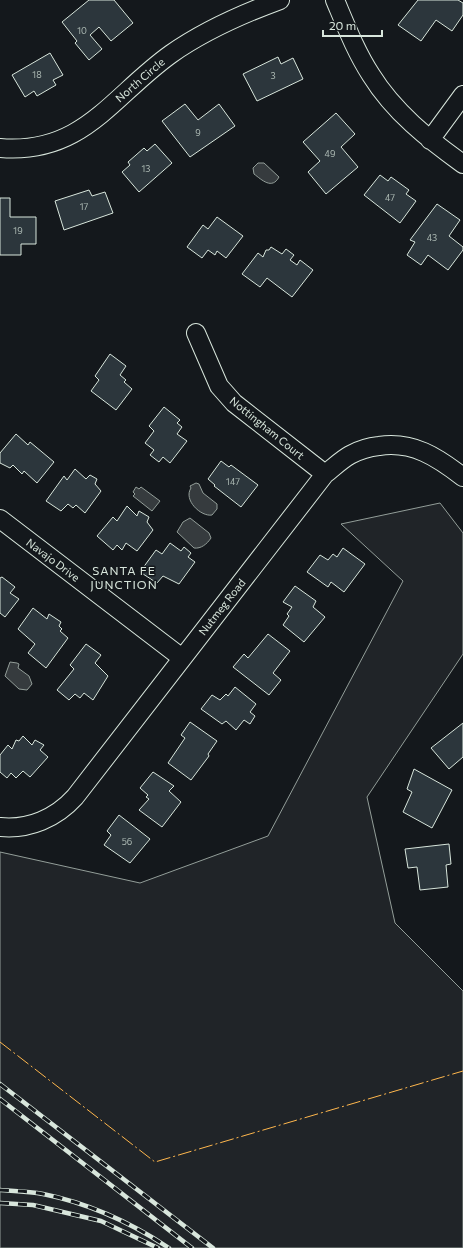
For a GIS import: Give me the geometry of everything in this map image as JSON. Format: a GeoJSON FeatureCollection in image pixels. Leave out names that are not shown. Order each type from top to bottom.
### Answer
{"type":"FeatureCollection","features":[{"type":"Feature","properties":{"kind":"street","name":"North Circle"},"geometry":{"type":"LineString","coordinates":[[0,148],[17,150],[35,148],[52,144],[72,136],[98,117],[147,72],[172,53],[199,36],[280,0]]}},
{"type":"Feature","properties":{"kind":"street"},"geometry":{"type":"LineString","coordinates":[[335,0],[353,43],[370,74],[396,108],[430,140],[463,164]]}},
{"type":"Feature","properties":{"kind":"street"},"geometry":{"type":"LineString","coordinates":[[430,140],[463,95]]}},
{"type":"Feature","properties":{"kind":"street","name":"Nottingham Court"},"geometry":{"type":"LineString","coordinates":[[196,333],[213,376],[234,403],[325,474]]}},
{"type":"Feature","properties":{"kind":"street","name":"Nutmeg Road"},"geometry":{"type":"LineString","coordinates":[[0,827],[10,828],[31,825],[51,817],[68,804],[325,474],[350,455],[368,448],[392,444],[405,446],[425,452],[440,460],[463,477]]}},
{"type":"Feature","properties":{"kind":"street","name":"Navajo Drive"},"geometry":{"type":"LineString","coordinates":[[0,519],[182,658]]}},
{"type":"Feature","properties":{"kind":"shaded area"},"geometry":{"type":"Polygon","coordinates":[[[258,163],[264,163],[279,177],[276,181],[273,183],[267,183],[254,174],[253,168],[258,163]]]}},
{"type":"Feature","properties":{"kind":"shaded area"},"geometry":{"type":"Polygon","coordinates":[[[196,483],[199,484],[203,493],[217,504],[217,509],[212,515],[208,515],[198,510],[194,507],[189,498],[190,486],[196,483]]]}},
{"type":"Feature","properties":{"kind":"shaded area"},"geometry":{"type":"Polygon","coordinates":[[[136,487],[139,489],[141,487],[160,501],[152,511],[133,496],[135,494],[133,492],[136,487]]]}},
{"type":"Feature","properties":{"kind":"shaded area"},"geometry":{"type":"Polygon","coordinates":[[[440,503],[463,533],[463,654],[367,797],[395,923],[463,991],[463,1248],[0,1248],[0,852],[140,883],[268,836],[403,581],[341,524],[440,503]]]}},
{"type":"Feature","properties":{"kind":"shaded area"},"geometry":{"type":"Polygon","coordinates":[[[190,518],[209,533],[211,538],[206,544],[199,548],[194,548],[177,532],[183,522],[190,518]]]}},
{"type":"Feature","properties":{"kind":"shaded area"},"geometry":{"type":"Polygon","coordinates":[[[10,662],[19,664],[18,668],[29,676],[32,684],[27,690],[19,689],[5,676],[10,662]]]}},
{"type":"Feature","properties":{"kind":"building"},"geometry":{"type":"Polygon","coordinates":[[[89,0],[114,0],[133,23],[111,41],[99,27],[90,35],[102,49],[89,60],[75,43],[77,41],[62,22],[89,0]]]}},
{"type":"Feature","properties":{"kind":"building"},"geometry":{"type":"Polygon","coordinates":[[[418,0],[458,0],[463,3],[463,15],[452,31],[436,20],[421,41],[398,25],[418,0]]]}},
{"type":"Feature","properties":{"kind":"building"},"geometry":{"type":"Polygon","coordinates":[[[50,53],[63,75],[53,80],[56,85],[37,96],[34,91],[25,97],[12,75],[50,53]]]}},
{"type":"Feature","properties":{"kind":"building"},"geometry":{"type":"Polygon","coordinates":[[[278,57],[281,64],[293,58],[303,79],[257,101],[243,74],[278,57]]]}},
{"type":"Feature","properties":{"kind":"building"},"geometry":{"type":"Polygon","coordinates":[[[185,104],[198,120],[219,104],[235,126],[190,157],[162,121],[185,104]]]}},
{"type":"Feature","properties":{"kind":"building"},"geometry":{"type":"Polygon","coordinates":[[[336,113],[355,134],[341,147],[358,167],[326,194],[308,172],[320,161],[303,142],[336,113]]]}},
{"type":"Feature","properties":{"kind":"building"},"geometry":{"type":"Polygon","coordinates":[[[155,144],[172,163],[139,192],[122,172],[130,165],[128,162],[144,148],[147,151],[155,144]]]}},
{"type":"Feature","properties":{"kind":"building"},"geometry":{"type":"Polygon","coordinates":[[[380,175],[388,181],[391,177],[409,190],[406,194],[416,201],[400,223],[364,195],[380,175]]]}},
{"type":"Feature","properties":{"kind":"building"},"geometry":{"type":"Polygon","coordinates":[[[89,190],[92,196],[105,192],[113,213],[64,230],[55,201],[89,190]]]}},
{"type":"Feature","properties":{"kind":"building"},"geometry":{"type":"Polygon","coordinates":[[[0,198],[10,198],[10,217],[36,217],[36,244],[21,244],[21,255],[0,255],[0,198]]]}},
{"type":"Feature","properties":{"kind":"building"},"geometry":{"type":"Polygon","coordinates":[[[437,204],[460,220],[449,236],[463,247],[463,250],[448,270],[428,255],[421,265],[407,255],[415,242],[410,240],[437,204]]]}},
{"type":"Feature","properties":{"kind":"building"},"geometry":{"type":"Polygon","coordinates":[[[217,217],[243,236],[226,258],[217,251],[215,255],[208,250],[202,258],[187,247],[203,225],[208,229],[217,217]]]}},
{"type":"Feature","properties":{"kind":"building"},"geometry":{"type":"Polygon","coordinates":[[[271,247],[282,254],[286,249],[294,255],[290,260],[297,265],[300,260],[313,270],[292,297],[267,278],[260,287],[242,274],[258,253],[263,257],[266,250],[269,250],[271,247]]]}},
{"type":"Feature","properties":{"kind":"building"},"geometry":{"type":"Polygon","coordinates":[[[110,354],[126,366],[120,375],[126,380],[124,382],[132,389],[116,410],[91,391],[99,380],[95,376],[110,354]]]}},
{"type":"Feature","properties":{"kind":"building"},"geometry":{"type":"Polygon","coordinates":[[[164,407],[180,420],[177,423],[182,427],[177,434],[187,441],[170,463],[163,457],[159,462],[150,455],[154,450],[145,443],[154,431],[149,426],[164,407]]]}},
{"type":"Feature","properties":{"kind":"building"},"geometry":{"type":"Polygon","coordinates":[[[16,434],[28,445],[30,442],[54,462],[37,483],[24,471],[22,474],[13,465],[10,468],[0,463],[0,453],[16,434]]]}},
{"type":"Feature","properties":{"kind":"building"},"geometry":{"type":"Polygon","coordinates":[[[221,461],[229,467],[231,465],[258,485],[241,507],[214,486],[215,485],[208,479],[221,461]]]}},
{"type":"Feature","properties":{"kind":"building"},"geometry":{"type":"Polygon","coordinates":[[[75,469],[86,479],[90,475],[97,479],[95,484],[101,491],[85,513],[76,505],[73,508],[68,504],[61,511],[46,501],[64,476],[67,480],[75,469]]]}},
{"type":"Feature","properties":{"kind":"building"},"geometry":{"type":"Polygon","coordinates":[[[127,506],[137,516],[139,511],[149,517],[147,522],[153,530],[137,551],[126,543],[122,550],[117,545],[113,550],[97,536],[113,517],[117,521],[127,506]]]}},
{"type":"Feature","properties":{"kind":"building"},"geometry":{"type":"Polygon","coordinates":[[[170,543],[181,551],[184,547],[191,553],[188,557],[195,562],[179,584],[163,576],[157,583],[140,572],[156,550],[162,554],[170,543]]]}},
{"type":"Feature","properties":{"kind":"building"},"geometry":{"type":"Polygon","coordinates":[[[343,548],[365,564],[344,592],[331,582],[328,587],[307,572],[320,555],[328,560],[333,554],[337,557],[343,548]]]}},
{"type":"Feature","properties":{"kind":"building"},"geometry":{"type":"Polygon","coordinates":[[[2,577],[15,587],[10,593],[19,599],[5,617],[0,613],[0,578],[2,577]]]}},
{"type":"Feature","properties":{"kind":"building"},"geometry":{"type":"Polygon","coordinates":[[[295,586],[316,601],[313,607],[325,617],[304,642],[283,625],[289,616],[287,614],[292,607],[283,602],[295,586]]]}},
{"type":"Feature","properties":{"kind":"building"},"geometry":{"type":"Polygon","coordinates":[[[33,608],[47,619],[49,614],[61,622],[59,626],[62,629],[60,631],[68,638],[46,668],[28,653],[35,644],[18,629],[33,608]]]}},
{"type":"Feature","properties":{"kind":"building"},"geometry":{"type":"Polygon","coordinates":[[[268,634],[290,651],[273,673],[281,680],[269,695],[233,667],[244,654],[248,658],[268,634]]]}},
{"type":"Feature","properties":{"kind":"building"},"geometry":{"type":"Polygon","coordinates":[[[86,644],[101,655],[95,663],[108,676],[93,700],[84,693],[80,698],[75,694],[69,700],[57,690],[74,669],[70,665],[86,644]]]}},
{"type":"Feature","properties":{"kind":"building"},"geometry":{"type":"Polygon","coordinates":[[[235,687],[256,704],[250,712],[255,716],[250,724],[244,720],[236,730],[226,721],[222,724],[201,709],[212,695],[220,700],[226,694],[228,696],[235,687]]]}},
{"type":"Feature","properties":{"kind":"building"},"geometry":{"type":"Polygon","coordinates":[[[190,722],[217,741],[208,754],[209,756],[191,780],[168,763],[185,738],[181,735],[190,722]]]}},
{"type":"Feature","properties":{"kind":"building"},"geometry":{"type":"Polygon","coordinates":[[[463,723],[463,757],[449,769],[431,748],[463,723]]]}},
{"type":"Feature","properties":{"kind":"building"},"geometry":{"type":"Polygon","coordinates":[[[23,736],[32,745],[35,740],[44,745],[40,750],[48,757],[30,777],[23,771],[16,778],[11,773],[7,778],[0,772],[0,755],[8,745],[12,749],[16,740],[19,741],[23,736]]]}},
{"type":"Feature","properties":{"kind":"building"},"geometry":{"type":"Polygon","coordinates":[[[414,769],[452,790],[432,828],[403,812],[412,792],[407,789],[414,769]]]}},
{"type":"Feature","properties":{"kind":"building"},"geometry":{"type":"Polygon","coordinates":[[[153,772],[174,786],[169,791],[181,802],[162,827],[139,810],[149,799],[146,797],[148,795],[140,788],[153,772]]]}},
{"type":"Feature","properties":{"kind":"building"},"geometry":{"type":"Polygon","coordinates":[[[119,815],[150,839],[130,863],[104,845],[111,835],[107,831],[119,815]]]}},
{"type":"Feature","properties":{"kind":"building"},"geometry":{"type":"Polygon","coordinates":[[[449,844],[451,864],[446,865],[448,887],[420,890],[417,867],[408,868],[405,849],[449,844]]]}},
{"type":"Feature","properties":{"kind":"railway"},"geometry":{"type":"LineString","coordinates":[[0,1084],[213,1248]]}},
{"type":"Feature","properties":{"kind":"railway"},"geometry":{"type":"LineString","coordinates":[[0,1099],[192,1248]]}},
{"type":"Feature","properties":{"kind":"railway"},"geometry":{"type":"LineString","coordinates":[[0,1190],[38,1193],[92,1208],[124,1222],[169,1248]]}},
{"type":"Feature","properties":{"kind":"railway"},"geometry":{"type":"LineString","coordinates":[[0,1203],[33,1205],[101,1221],[158,1248]]}},
{"type":"Feature","properties":{"kind":"power"},"geometry":{"type":"LineString","coordinates":[[0,1042],[155,1162],[463,1071]]}},
{"type":"Feature","properties":{"kind":"district","name":"SANTA FE JUNCTION"},"geometry":{"type":"Point","coordinates":[124,578]}}]}
